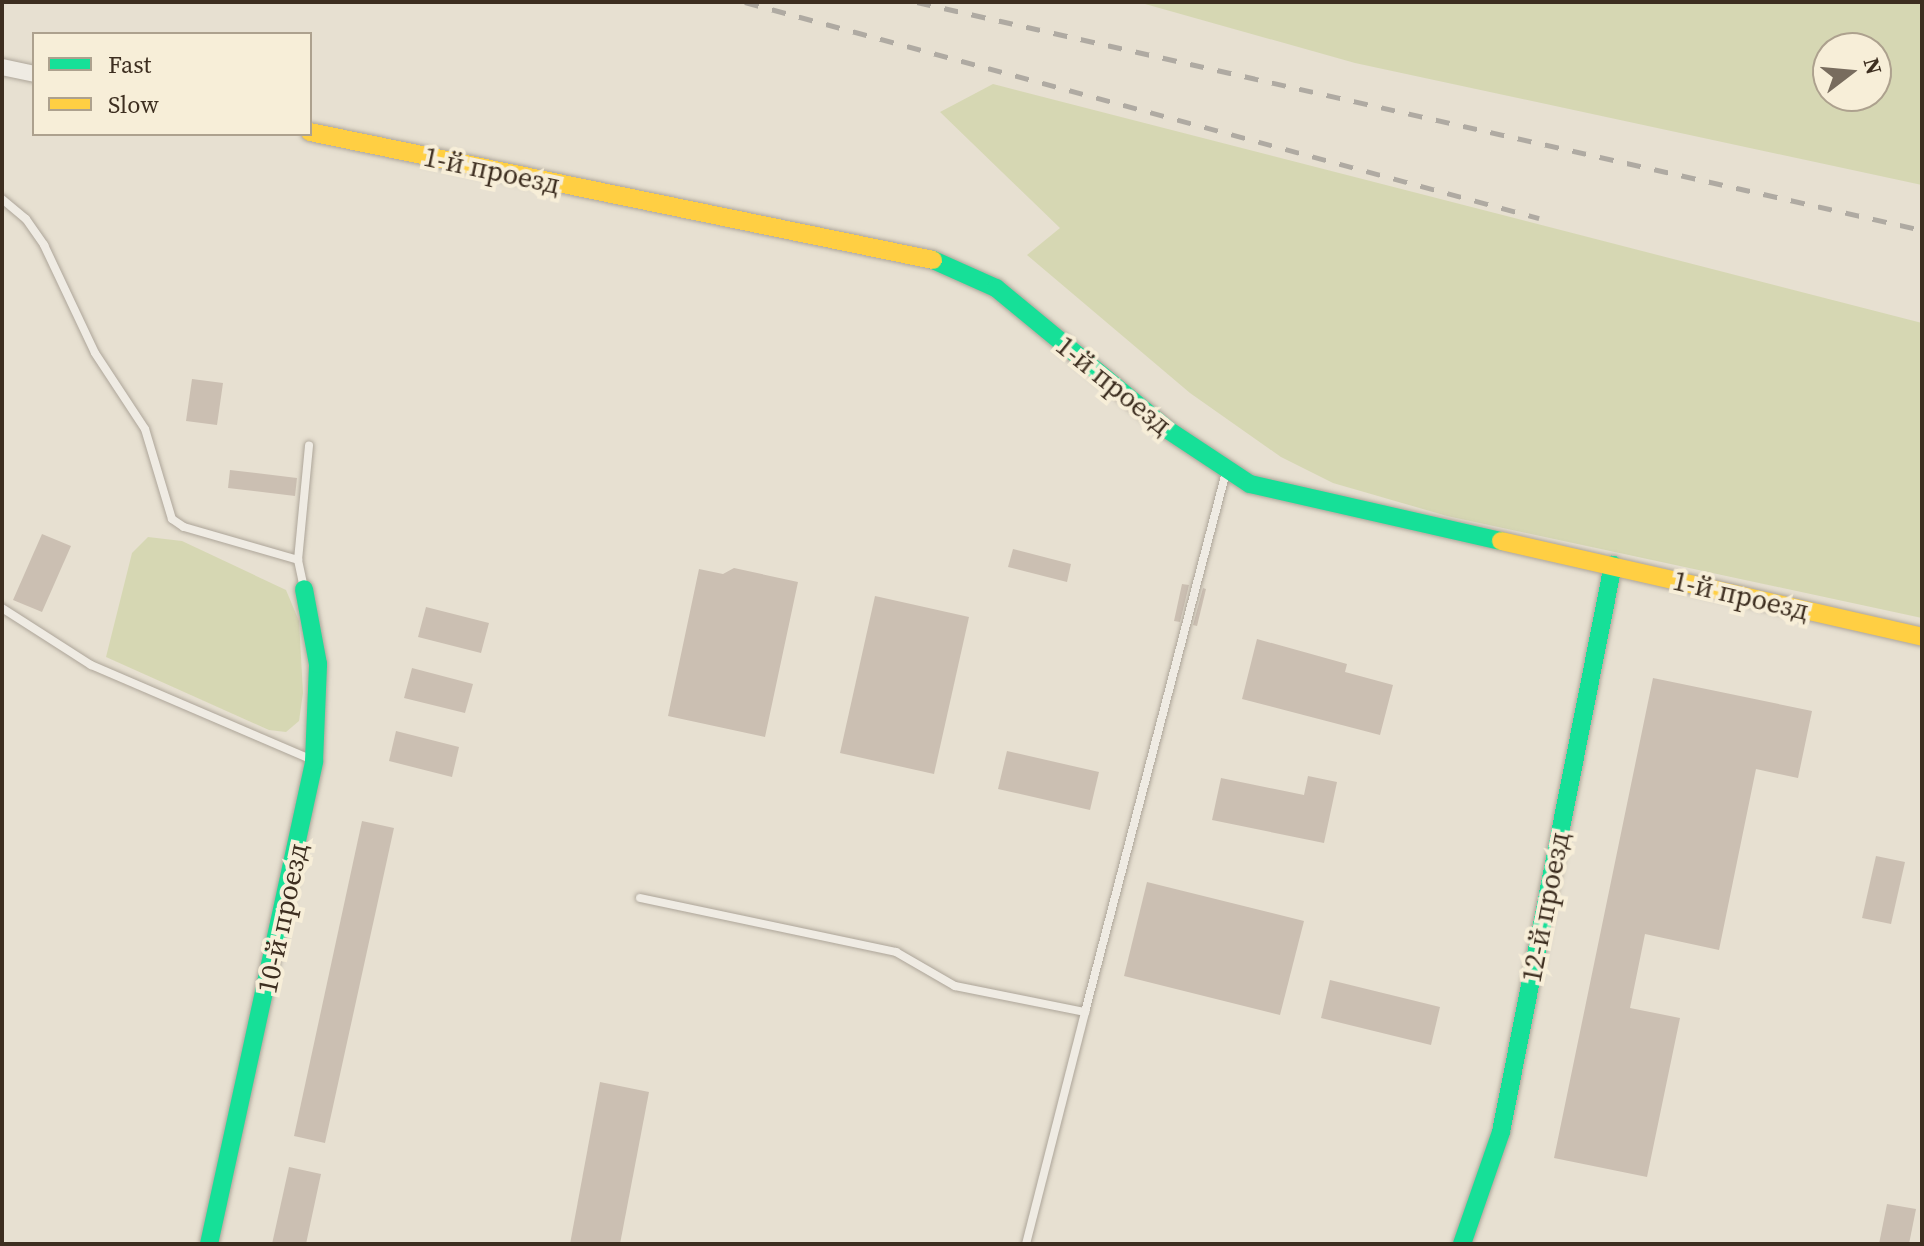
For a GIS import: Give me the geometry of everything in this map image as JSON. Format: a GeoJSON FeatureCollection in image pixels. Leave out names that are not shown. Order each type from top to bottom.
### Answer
{"type":"FeatureCollection","features":[{"type":"Feature","properties":{"kind":"street"},"geometry":{"type":"LineString","coordinates":[[2,67],[32,74]]}},
{"type":"Feature","properties":{"kind":"street","name":"1-й проезд"},"geometry":{"type":"LineString","coordinates":[[312,132],[947,263],[996,288],[1226,472],[1286,496],[1613,565],[1922,637]]}},
{"type":"Feature","properties":{"kind":"street","name":"12-й проезд"},"geometry":{"type":"LineString","coordinates":[[1462,1244],[1501,1132],[1613,565]]}},
{"type":"Feature","properties":{"kind":"street","name":"10-й проезд"},"geometry":{"type":"LineString","coordinates":[[209,1244],[314,761],[318,664],[304,589]]}},
{"type":"Feature","properties":{"kind":"lane"},"geometry":{"type":"LineString","coordinates":[[2,199],[26,219],[44,245],[95,353],[145,429],[157,454],[172,519],[184,527],[298,560]]}},
{"type":"Feature","properties":{"kind":"lane"},"geometry":{"type":"LineString","coordinates":[[304,589],[298,560],[309,446]]}},
{"type":"Feature","properties":{"kind":"lane"},"geometry":{"type":"LineString","coordinates":[[1026,1244],[1226,472]]}},
{"type":"Feature","properties":{"kind":"lane"},"geometry":{"type":"LineString","coordinates":[[2,608],[91,665],[314,761]]}},
{"type":"Feature","properties":{"kind":"lane"},"geometry":{"type":"LineString","coordinates":[[640,898],[896,952],[955,986],[1085,1012]]}},
{"type":"Feature","properties":{"kind":"green space"},"geometry":{"type":"Polygon","coordinates":[[[1138,2],[1922,2],[1922,185],[1355,63],[1138,2]]]}},
{"type":"Feature","properties":{"kind":"green space"},"geometry":{"type":"Polygon","coordinates":[[[993,84],[1922,323],[1922,618],[1447,516],[1333,483],[1281,457],[1190,393],[1027,255],[1060,228],[940,112],[993,84]]]}},
{"type":"Feature","properties":{"kind":"green space"},"geometry":{"type":"Polygon","coordinates":[[[148,537],[182,541],[286,590],[299,621],[303,693],[299,721],[286,732],[269,730],[106,657],[132,553],[148,537]]]}},
{"type":"Feature","properties":{"kind":"building"},"geometry":{"type":"Polygon","coordinates":[[[192,379],[223,383],[217,425],[186,421],[192,379]]]}},
{"type":"Feature","properties":{"kind":"building"},"geometry":{"type":"Polygon","coordinates":[[[230,470],[297,478],[295,496],[228,488],[230,470]]]}},
{"type":"Feature","properties":{"kind":"building"},"geometry":{"type":"Polygon","coordinates":[[[42,534],[71,546],[42,612],[13,600],[42,534]]]}},
{"type":"Feature","properties":{"kind":"building"},"geometry":{"type":"Polygon","coordinates":[[[1013,549],[1071,564],[1067,582],[1008,567],[1013,549]]]}},
{"type":"Feature","properties":{"kind":"building"},"geometry":{"type":"Polygon","coordinates":[[[734,568],[798,582],[765,737],[668,716],[699,569],[723,574],[734,568]]]}},
{"type":"Feature","properties":{"kind":"building"},"geometry":{"type":"Polygon","coordinates":[[[1182,584],[1189,585],[1180,622],[1174,621],[1182,584]]]}},
{"type":"Feature","properties":{"kind":"building"},"geometry":{"type":"Polygon","coordinates":[[[1203,588],[1206,589],[1197,626],[1193,625],[1203,588]]]}},
{"type":"Feature","properties":{"kind":"building"},"geometry":{"type":"Polygon","coordinates":[[[875,596],[969,617],[934,774],[840,753],[875,596]]]}},
{"type":"Feature","properties":{"kind":"building"},"geometry":{"type":"Polygon","coordinates":[[[426,607],[489,623],[481,653],[418,637],[426,607]]]}},
{"type":"Feature","properties":{"kind":"building"},"geometry":{"type":"Polygon","coordinates":[[[1257,639],[1347,664],[1345,672],[1393,685],[1380,735],[1242,699],[1257,639]]]}},
{"type":"Feature","properties":{"kind":"building"},"geometry":{"type":"Polygon","coordinates":[[[412,668],[473,684],[465,713],[404,698],[412,668]]]}},
{"type":"Feature","properties":{"kind":"building"},"geometry":{"type":"Polygon","coordinates":[[[1653,678],[1812,711],[1798,778],[1756,769],[1719,950],[1645,934],[1630,1008],[1680,1018],[1647,1177],[1554,1158],[1653,678]]]}},
{"type":"Feature","properties":{"kind":"building"},"geometry":{"type":"Polygon","coordinates":[[[396,731],[459,747],[452,777],[389,761],[396,731]]]}},
{"type":"Feature","properties":{"kind":"building"},"geometry":{"type":"Polygon","coordinates":[[[1007,751],[1099,772],[1090,810],[998,789],[1007,751]]]}},
{"type":"Feature","properties":{"kind":"building"},"geometry":{"type":"Polygon","coordinates":[[[1308,776],[1337,782],[1324,843],[1212,820],[1221,778],[1304,795],[1308,776]]]}},
{"type":"Feature","properties":{"kind":"building"},"geometry":{"type":"Polygon","coordinates":[[[362,821],[394,828],[325,1143],[294,1136],[362,821]]]}},
{"type":"Feature","properties":{"kind":"building"},"geometry":{"type":"Polygon","coordinates":[[[1876,856],[1905,862],[1891,924],[1862,918],[1876,856]]]}},
{"type":"Feature","properties":{"kind":"building"},"geometry":{"type":"Polygon","coordinates":[[[1147,882],[1304,921],[1280,1015],[1124,976],[1147,882]]]}},
{"type":"Feature","properties":{"kind":"building"},"geometry":{"type":"Polygon","coordinates":[[[1330,980],[1440,1007],[1431,1045],[1321,1018],[1330,980]]]}},
{"type":"Feature","properties":{"kind":"building"},"geometry":{"type":"Polygon","coordinates":[[[600,1082],[649,1092],[620,1244],[570,1244],[600,1082]]]}},
{"type":"Feature","properties":{"kind":"building"},"geometry":{"type":"Polygon","coordinates":[[[289,1167],[321,1174],[306,1244],[272,1244],[289,1167]]]}},
{"type":"Feature","properties":{"kind":"building"},"geometry":{"type":"Polygon","coordinates":[[[1887,1204],[1916,1209],[1909,1244],[1879,1244],[1887,1204]]]}},
{"type":"Feature","properties":{"kind":"railway"},"geometry":{"type":"LineString","coordinates":[[745,2],[1539,218]]}},
{"type":"Feature","properties":{"kind":"railway"},"geometry":{"type":"LineString","coordinates":[[917,2],[1922,230]]}},
{"type":"Feature","properties":{"kind":"traffic: fast"},"geometry":{"type":"LineString","coordinates":[[933,260],[996,288],[1168,430],[1250,484],[1501,541]]}},
{"type":"Feature","properties":{"kind":"traffic: fast"},"geometry":{"type":"LineString","coordinates":[[1462,1244],[1501,1132],[1613,565]]}},
{"type":"Feature","properties":{"kind":"traffic: fast"},"geometry":{"type":"LineString","coordinates":[[209,1244],[314,761],[318,664],[304,589]]}},
{"type":"Feature","properties":{"kind":"traffic: slow"},"geometry":{"type":"LineString","coordinates":[[312,132],[933,260]]}},
{"type":"Feature","properties":{"kind":"traffic: slow"},"geometry":{"type":"LineString","coordinates":[[1501,541],[1922,637]]}}]}
